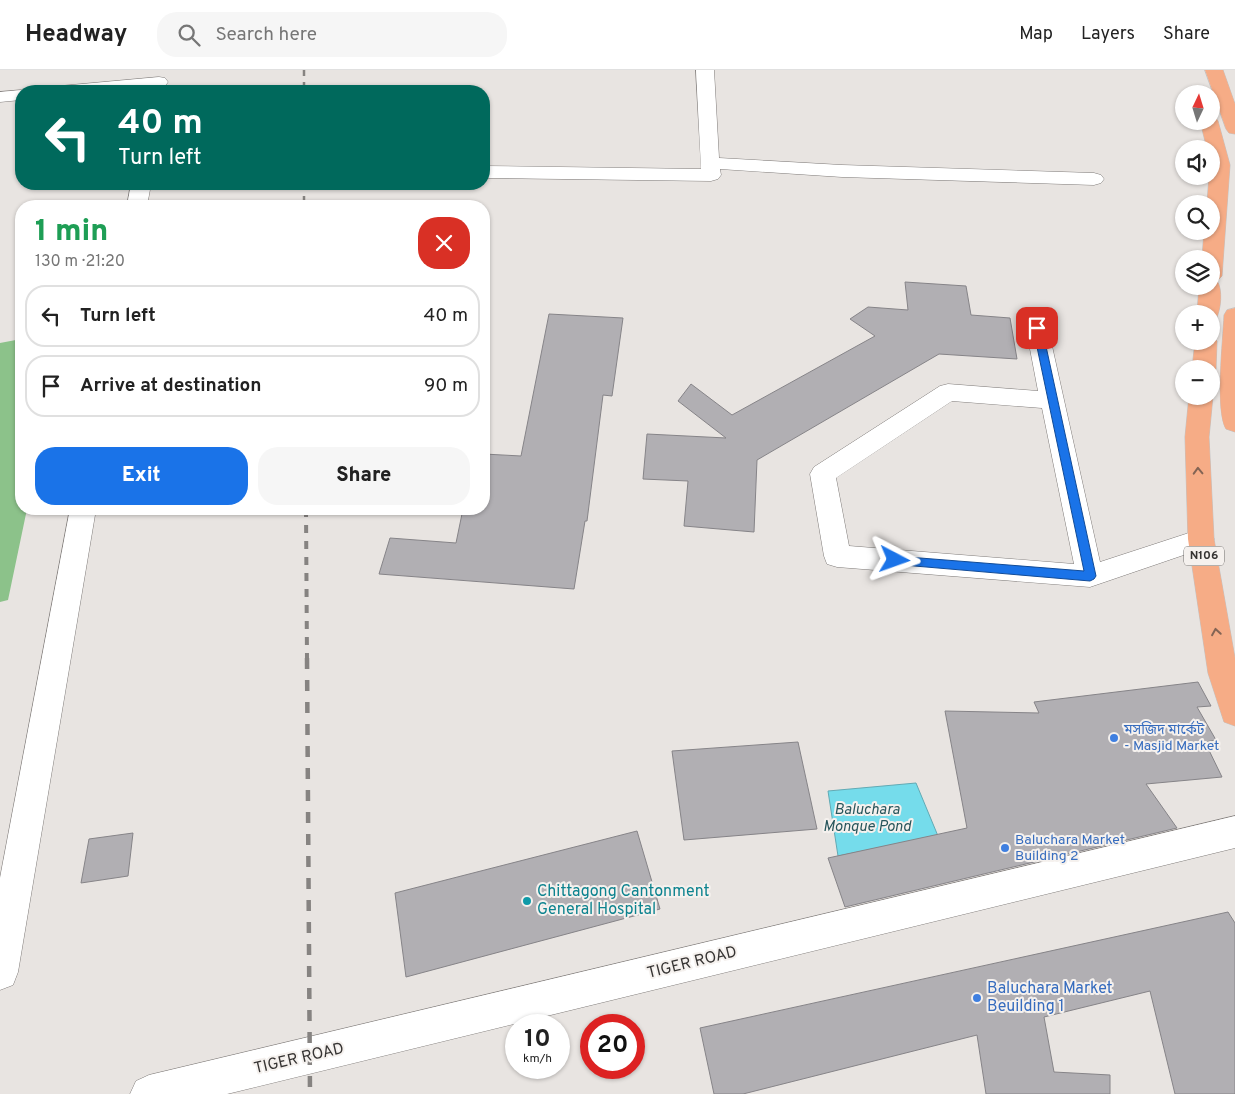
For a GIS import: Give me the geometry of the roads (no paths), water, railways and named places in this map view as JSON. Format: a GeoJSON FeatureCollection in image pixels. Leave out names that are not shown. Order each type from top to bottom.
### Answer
{"type":"FeatureCollection","features":[{"type":"Feature","properties":{"kind":"highway"},"geometry":{"type":"LineString","coordinates":[[1203,73],[1235,129]]}},
{"type":"Feature","properties":{"kind":"highway"},"geometry":{"type":"LineString","coordinates":[[1212,130],[1220,165],[1213,250]]}},
{"type":"Feature","properties":{"kind":"highway"},"geometry":{"type":"LineString","coordinates":[[1235,315],[1233,388],[1235,423]]}},
{"type":"Feature","properties":{"kind":"highway","name":"N106"},"geometry":{"type":"LineString","coordinates":[[1200,405],[1197,437],[1201,539],[1229,674],[1235,713]]}},
{"type":"Feature","properties":{"kind":"street"},"geometry":{"type":"LineString","coordinates":[[490,172],[711,175],[705,70]]}},
{"type":"Feature","properties":{"kind":"street"},"geometry":{"type":"LineString","coordinates":[[119,85],[159,81]]}},
{"type":"Feature","properties":{"kind":"street"},"geometry":{"type":"LineString","coordinates":[[0,97],[15,96]]}},
{"type":"Feature","properties":{"kind":"street"},"geometry":{"type":"LineString","coordinates":[[711,163],[842,171],[1094,179]]}},
{"type":"Feature","properties":{"kind":"street"},"geometry":{"type":"LineString","coordinates":[[1037,328],[1090,576]]}},
{"type":"Feature","properties":{"kind":"street"},"geometry":{"type":"LineString","coordinates":[[1052,400],[948,392],[823,474],[837,556],[1090,576],[1201,539]]}},
{"type":"Feature","properties":{"kind":"street"},"geometry":{"type":"LineString","coordinates":[[0,972],[82,515]]}},
{"type":"Feature","properties":{"kind":"street","name":"TIGER ROAD"},"geometry":{"type":"LineString","coordinates":[[170,1092],[1235,832]]}},
{"type":"Feature","properties":{"kind":"water","name":"Baluchara Monque Pond"},"geometry":{"type":"Polygon","coordinates":[[[916,783],[938,836],[838,856],[828,791],[916,783]]]}},
{"type":"Feature","properties":{"kind":"railway"},"geometry":{"type":"LineString","coordinates":[[304,70],[304,85]]}},
{"type":"Feature","properties":{"kind":"railway"},"geometry":{"type":"LineString","coordinates":[[304,190],[304,200]]}},
{"type":"Feature","properties":{"kind":"railway"},"geometry":{"type":"LineString","coordinates":[[306,515],[307,660]]}},
{"type":"Feature","properties":{"kind":"railway"},"geometry":{"type":"LineString","coordinates":[[307,658],[310,1094]]}},
{"type":"Feature","properties":{"kind":"place","name":"মসজিদ মার্কেট - Masjid Market"},"geometry":{"type":"Point","coordinates":[1114,738]}},
{"type":"Feature","properties":{"kind":"place","name":"Baluchara Market Building 2"},"geometry":{"type":"Point","coordinates":[1005,848]}},
{"type":"Feature","properties":{"kind":"place","name":"Chittagong Cantonment General Hospital"},"geometry":{"type":"Point","coordinates":[527,901]}},
{"type":"Feature","properties":{"kind":"place","name":"Baluchara Market Beuilding 1"},"geometry":{"type":"Point","coordinates":[977,998]}}]}
